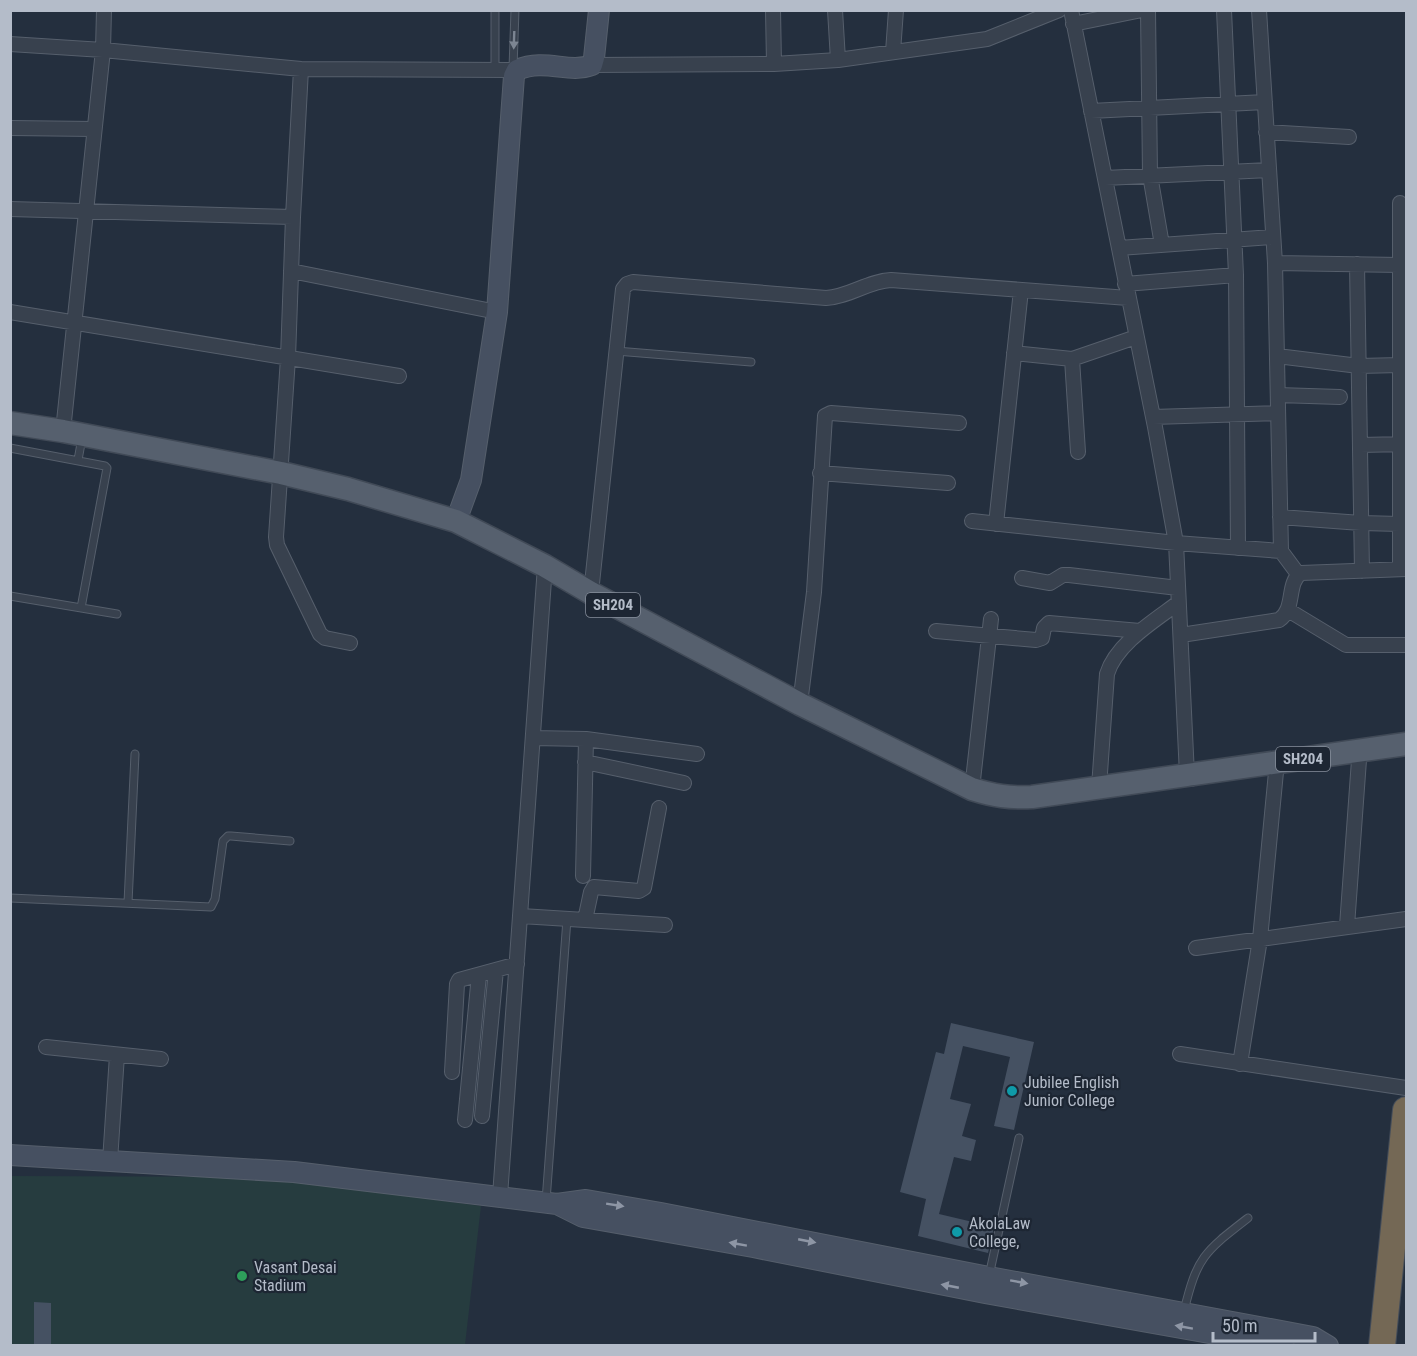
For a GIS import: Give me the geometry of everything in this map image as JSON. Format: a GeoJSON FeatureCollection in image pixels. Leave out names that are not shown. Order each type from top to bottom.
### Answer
{"type":"FeatureCollection","features":[{"type":"Feature","properties":{"kind":"highway"},"geometry":{"type":"LineString","coordinates":[[1382,1346],[1407,1110]]}},
{"type":"Feature","properties":{"kind":"highway"},"geometry":{"type":"LineString","coordinates":[[1395,1346],[1407,1245]]}},
{"type":"Feature","properties":{"kind":"main road","name":"SH204"},"geometry":{"type":"LineString","coordinates":[[10,423],[281,473],[348,489],[456,521],[545,566],[591,593],[800,704],[972,789],[1006,798],[1032,797],[1407,744]]}},
{"type":"Feature","properties":{"kind":"street"},"geometry":{"type":"LineString","coordinates":[[73,433],[74,323],[103,50],[104,10]]}},
{"type":"Feature","properties":{"kind":"street"},"geometry":{"type":"LineString","coordinates":[[592,65],[598,10]]}},
{"type":"Feature","properties":{"kind":"street"},"geometry":{"type":"LineString","coordinates":[[773,10],[774,64]]}},
{"type":"Feature","properties":{"kind":"street"},"geometry":{"type":"LineString","coordinates":[[835,10],[838,60]]}},
{"type":"Feature","properties":{"kind":"street"},"geometry":{"type":"LineString","coordinates":[[893,52],[896,10]]}},
{"type":"Feature","properties":{"kind":"street"},"geometry":{"type":"LineString","coordinates":[[10,44],[103,50],[301,69],[515,69],[541,64],[582,68],[592,65],[774,64],[838,60],[987,39],[1059,10]]}},
{"type":"Feature","properties":{"kind":"street"},"geometry":{"type":"LineString","coordinates":[[1143,10],[1072,17],[1153,417],[1176,543],[1178,603],[1193,774],[1196,781],[1407,753]]}},
{"type":"Feature","properties":{"kind":"street"},"geometry":{"type":"LineString","coordinates":[[1148,10],[1150,174],[1162,245]]}},
{"type":"Feature","properties":{"kind":"street"},"geometry":{"type":"LineString","coordinates":[[1224,10],[1236,275],[1238,548]]}},
{"type":"Feature","properties":{"kind":"street"},"geometry":{"type":"LineString","coordinates":[[1258,10],[1275,263],[1281,551],[1298,574]]}},
{"type":"Feature","properties":{"kind":"street"},"geometry":{"type":"LineString","coordinates":[[301,69],[288,358],[275,529],[278,544],[320,634],[325,638],[350,643]]}},
{"type":"Feature","properties":{"kind":"street"},"geometry":{"type":"LineString","coordinates":[[456,521],[471,480],[497,312],[515,69]]}},
{"type":"Feature","properties":{"kind":"street"},"geometry":{"type":"LineString","coordinates":[[1091,111],[1264,102]]}},
{"type":"Feature","properties":{"kind":"street"},"geometry":{"type":"LineString","coordinates":[[10,128],[94,129]]}},
{"type":"Feature","properties":{"kind":"street"},"geometry":{"type":"LineString","coordinates":[[1266,132],[1349,137]]}},
{"type":"Feature","properties":{"kind":"street"},"geometry":{"type":"LineString","coordinates":[[1105,178],[1150,174],[1269,170]]}},
{"type":"Feature","properties":{"kind":"street"},"geometry":{"type":"LineString","coordinates":[[1298,574],[1403,569],[1400,524],[1403,445],[1400,365],[1400,203]]}},
{"type":"Feature","properties":{"kind":"street"},"geometry":{"type":"LineString","coordinates":[[10,209],[293,217]]}},
{"type":"Feature","properties":{"kind":"street"},"geometry":{"type":"LineString","coordinates":[[1119,248],[1273,237]]}},
{"type":"Feature","properties":{"kind":"street"},"geometry":{"type":"LineString","coordinates":[[1275,263],[1400,265]]}},
{"type":"Feature","properties":{"kind":"street"},"geometry":{"type":"LineString","coordinates":[[1357,264],[1362,571]]}},
{"type":"Feature","properties":{"kind":"street"},"geometry":{"type":"LineString","coordinates":[[291,271],[497,312]]}},
{"type":"Feature","properties":{"kind":"street"},"geometry":{"type":"LineString","coordinates":[[1125,284],[1236,275]]}},
{"type":"Feature","properties":{"kind":"street"},"geometry":{"type":"LineString","coordinates":[[591,593],[623,289],[627,284],[633,282],[826,298],[841,296],[872,282],[891,280],[1128,298]]}},
{"type":"Feature","properties":{"kind":"street"},"geometry":{"type":"LineString","coordinates":[[996,524],[1021,290]]}},
{"type":"Feature","properties":{"kind":"street"},"geometry":{"type":"LineString","coordinates":[[10,312],[399,376]]}},
{"type":"Feature","properties":{"kind":"street"},"geometry":{"type":"LineString","coordinates":[[1014,353],[1072,359],[1136,337]]}},
{"type":"Feature","properties":{"kind":"street"},"geometry":{"type":"LineString","coordinates":[[1277,356],[1359,366],[1400,365]]}},
{"type":"Feature","properties":{"kind":"street"},"geometry":{"type":"LineString","coordinates":[[1072,359],[1078,452]]}},
{"type":"Feature","properties":{"kind":"street"},"geometry":{"type":"LineString","coordinates":[[1278,395],[1340,397]]}},
{"type":"Feature","properties":{"kind":"street"},"geometry":{"type":"LineString","coordinates":[[1153,417],[1278,413]]}},
{"type":"Feature","properties":{"kind":"street"},"geometry":{"type":"LineString","coordinates":[[800,704],[814,592],[825,416],[827,414],[960,423]]}},
{"type":"Feature","properties":{"kind":"street"},"geometry":{"type":"LineString","coordinates":[[1360,445],[1403,445]]}},
{"type":"Feature","properties":{"kind":"street"},"geometry":{"type":"LineString","coordinates":[[820,473],[948,483]]}},
{"type":"Feature","properties":{"kind":"street"},"geometry":{"type":"LineString","coordinates":[[1280,517],[1400,524]]}},
{"type":"Feature","properties":{"kind":"street"},"geometry":{"type":"LineString","coordinates":[[972,521],[1176,543],[1281,551]]}},
{"type":"Feature","properties":{"kind":"street"},"geometry":{"type":"LineString","coordinates":[[500,1196],[545,566]]}},
{"type":"Feature","properties":{"kind":"street"},"geometry":{"type":"LineString","coordinates":[[1022,578],[1050,583],[1069,574],[1178,588]]}},
{"type":"Feature","properties":{"kind":"street"},"geometry":{"type":"LineString","coordinates":[[1181,635],[1279,620],[1288,610],[1298,574]]}},
{"type":"Feature","properties":{"kind":"street"},"geometry":{"type":"LineString","coordinates":[[1099,787],[1107,674],[1116,656],[1140,631],[1178,603]]}},
{"type":"Feature","properties":{"kind":"street"},"geometry":{"type":"LineString","coordinates":[[1288,610],[1346,645],[1407,645]]}},
{"type":"Feature","properties":{"kind":"street"},"geometry":{"type":"LineString","coordinates":[[972,789],[991,619]]}},
{"type":"Feature","properties":{"kind":"street"},"geometry":{"type":"LineString","coordinates":[[936,631],[1036,640],[1042,638],[1044,628],[1049,623],[1140,631]]}},
{"type":"Feature","properties":{"kind":"street"},"geometry":{"type":"LineString","coordinates":[[533,738],[586,739],[697,754]]}},
{"type":"Feature","properties":{"kind":"street"},"geometry":{"type":"LineString","coordinates":[[583,876],[586,739]]}},
{"type":"Feature","properties":{"kind":"street"},"geometry":{"type":"LineString","coordinates":[[1347,926],[1359,760]]}},
{"type":"Feature","properties":{"kind":"street"},"geometry":{"type":"LineString","coordinates":[[585,762],[684,783]]}},
{"type":"Feature","properties":{"kind":"street"},"geometry":{"type":"LineString","coordinates":[[1240,1064],[1260,939],[1276,772]]}},
{"type":"Feature","properties":{"kind":"street"},"geometry":{"type":"LineString","coordinates":[[585,920],[591,889],[594,887],[639,891],[644,888],[659,808]]}},
{"type":"Feature","properties":{"kind":"street"},"geometry":{"type":"LineString","coordinates":[[521,916],[665,925]]}},
{"type":"Feature","properties":{"kind":"street"},"geometry":{"type":"LineString","coordinates":[[1196,948],[1407,919]]}},
{"type":"Feature","properties":{"kind":"street"},"geometry":{"type":"LineString","coordinates":[[452,1071],[459,980],[517,964]]}},
{"type":"Feature","properties":{"kind":"street"},"geometry":{"type":"LineString","coordinates":[[482,1116],[496,970]]}},
{"type":"Feature","properties":{"kind":"street"},"geometry":{"type":"LineString","coordinates":[[465,1120],[479,975]]}},
{"type":"Feature","properties":{"kind":"street"},"geometry":{"type":"LineString","coordinates":[[46,1047],[161,1059]]}},
{"type":"Feature","properties":{"kind":"street"},"geometry":{"type":"LineString","coordinates":[[1180,1054],[1407,1089]]}},
{"type":"Feature","properties":{"kind":"street"},"geometry":{"type":"LineString","coordinates":[[110,1161],[117,1055]]}},
{"type":"Feature","properties":{"kind":"street"},"geometry":{"type":"LineString","coordinates":[[10,1155],[294,1172],[552,1203],[586,1200],[715,1232],[987,1285],[1131,1310],[1282,1346]]}},
{"type":"Feature","properties":{"kind":"street"},"geometry":{"type":"LineString","coordinates":[[1131,1310],[1183,1312],[1312,1337],[1328,1346]]}},
{"type":"Feature","properties":{"kind":"lane"},"geometry":{"type":"LineString","coordinates":[[495,10],[495,69]]}},
{"type":"Feature","properties":{"kind":"lane"},"geometry":{"type":"LineString","coordinates":[[514,10],[515,69]]}},
{"type":"Feature","properties":{"kind":"lane"},"geometry":{"type":"LineString","coordinates":[[616,351],[751,362]]}},
{"type":"Feature","properties":{"kind":"lane"},"geometry":{"type":"LineString","coordinates":[[73,433],[78,460]]}},
{"type":"Feature","properties":{"kind":"lane"},"geometry":{"type":"LineString","coordinates":[[11,450],[105,466],[108,472],[81,608]]}},
{"type":"Feature","properties":{"kind":"lane"},"geometry":{"type":"LineString","coordinates":[[10,596],[117,614]]}},
{"type":"Feature","properties":{"kind":"lane"},"geometry":{"type":"LineString","coordinates":[[128,903],[135,754]]}},
{"type":"Feature","properties":{"kind":"lane"},"geometry":{"type":"LineString","coordinates":[[10,898],[211,907],[215,900],[225,838],[231,836],[290,841]]}},
{"type":"Feature","properties":{"kind":"lane"},"geometry":{"type":"LineString","coordinates":[[552,1203],[567,919]]}},
{"type":"Feature","properties":{"kind":"lane"},"geometry":{"type":"LineString","coordinates":[[987,1285],[1019,1138]]}},
{"type":"Feature","properties":{"kind":"lane"},"geometry":{"type":"LineString","coordinates":[[1183,1312],[1191,1280],[1205,1254],[1248,1218]]}},
{"type":"Feature","properties":{"kind":"green space","name":"Vasant Desai Stadium"},"geometry":{"type":"Polygon","coordinates":[[[11,1176],[270,1177],[481,1206],[465,1345],[11,1346],[11,1176]]]}},
{"type":"Feature","properties":{"kind":"building"},"geometry":{"type":"Polygon","coordinates":[[[951,1023],[1034,1042],[1014,1130],[994,1126],[1010,1057],[963,1046],[950,1099],[971,1104],[962,1136],[976,1140],[971,1161],[954,1157],[939,1214],[994,1227],[988,1253],[918,1236],[926,1199],[900,1192],[936,1052],[944,1054],[951,1023]]]}},
{"type":"Feature","properties":{"kind":"building"},"geometry":{"type":"Polygon","coordinates":[[[34,1302],[51,1303],[51,1346],[34,1346],[34,1302]]]}},
{"type":"Feature","properties":{"kind":"place","name":"Jubilee English Junior College"},"geometry":{"type":"Point","coordinates":[1012,1091]}},
{"type":"Feature","properties":{"kind":"place","name":"AkolaLaw College,"},"geometry":{"type":"Point","coordinates":[957,1232]}},
{"type":"Feature","properties":{"kind":"place","name":"Vasant Desai Stadium"},"geometry":{"type":"Point","coordinates":[242,1276]}}]}
